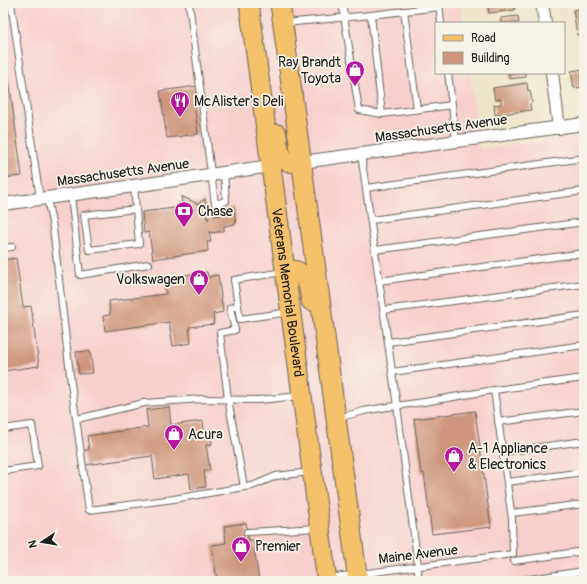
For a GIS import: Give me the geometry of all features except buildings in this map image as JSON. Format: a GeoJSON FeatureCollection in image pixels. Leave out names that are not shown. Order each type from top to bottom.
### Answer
{"type":"FeatureCollection","features":[{"type":"Feature","properties":{"kind":"main road","name":"Veterans Memorial Boulevard"},"geometry":{"type":"LineString","coordinates":[[249,3],[327,580]]}},
{"type":"Feature","properties":{"kind":"main road"},"geometry":{"type":"LineString","coordinates":[[269,3],[279,70],[293,98]]}},
{"type":"Feature","properties":{"kind":"main road"},"geometry":{"type":"LineString","coordinates":[[280,3],[358,578]]}},
{"type":"Feature","properties":{"kind":"main road"},"geometry":{"type":"LineString","coordinates":[[252,30],[265,53],[279,151],[283,158],[289,162],[302,162]]}},
{"type":"Feature","properties":{"kind":"main road"},"geometry":{"type":"LineString","coordinates":[[285,272],[292,270],[299,272],[305,279],[310,290],[326,398],[336,418]]}},
{"type":"Feature","properties":{"kind":"street"},"geometry":{"type":"LineString","coordinates":[[542,3],[545,22]]}},
{"type":"Feature","properties":{"kind":"street"},"geometry":{"type":"LineString","coordinates":[[552,74],[560,128]]}},
{"type":"Feature","properties":{"kind":"street","name":"Massachusetts Avenue"},"geometry":{"type":"LineString","coordinates":[[302,162],[584,124]]}},
{"type":"Feature","properties":{"kind":"street","name":"Massachusetts Avenue"},"geometry":{"type":"LineString","coordinates":[[3,204],[270,166]]}},
{"type":"Feature","properties":{"kind":"lane"},"geometry":{"type":"LineString","coordinates":[[11,3],[44,198],[53,228],[71,383],[89,510],[174,499],[252,486],[276,476],[312,472]]}},
{"type":"Feature","properties":{"kind":"lane"},"geometry":{"type":"LineString","coordinates":[[189,3],[215,204],[226,201],[224,173]]}},
{"type":"Feature","properties":{"kind":"lane"},"geometry":{"type":"LineString","coordinates":[[342,3],[359,110],[382,114],[452,105]]}},
{"type":"Feature","properties":{"kind":"lane"},"geometry":{"type":"LineString","coordinates":[[283,23],[371,15],[439,5],[441,22]]}},
{"type":"Feature","properties":{"kind":"lane"},"geometry":{"type":"LineString","coordinates":[[404,11],[417,109]]}},
{"type":"Feature","properties":{"kind":"lane"},"geometry":{"type":"LineString","coordinates":[[371,15],[382,114]]}},
{"type":"Feature","properties":{"kind":"lane"},"geometry":{"type":"LineString","coordinates":[[448,74],[456,141]]}},
{"type":"Feature","properties":{"kind":"lane"},"geometry":{"type":"LineString","coordinates":[[361,154],[397,406],[418,566],[418,581]]}},
{"type":"Feature","properties":{"kind":"lane"},"geometry":{"type":"LineString","coordinates":[[366,188],[584,158]]}},
{"type":"Feature","properties":{"kind":"lane"},"geometry":{"type":"LineString","coordinates":[[134,186],[136,209],[139,244],[89,250],[84,215],[136,209]]}},
{"type":"Feature","properties":{"kind":"lane"},"geometry":{"type":"LineString","coordinates":[[371,220],[584,191]]}},
{"type":"Feature","properties":{"kind":"lane"},"geometry":{"type":"LineString","coordinates":[[70,195],[80,275],[149,264]]}},
{"type":"Feature","properties":{"kind":"lane"},"geometry":{"type":"LineString","coordinates":[[375,250],[584,222]]}},
{"type":"Feature","properties":{"kind":"lane"},"geometry":{"type":"LineString","coordinates":[[3,248],[12,247]]}},
{"type":"Feature","properties":{"kind":"lane"},"geometry":{"type":"LineString","coordinates":[[379,281],[584,253]]}},
{"type":"Feature","properties":{"kind":"lane"},"geometry":{"type":"LineString","coordinates":[[285,272],[234,280],[240,319],[290,312]]}},
{"type":"Feature","properties":{"kind":"lane"},"geometry":{"type":"LineString","coordinates":[[384,310],[584,284]]}},
{"type":"Feature","properties":{"kind":"lane"},"geometry":{"type":"LineString","coordinates":[[238,306],[230,308],[235,330],[220,333],[228,399],[244,487]]}},
{"type":"Feature","properties":{"kind":"lane"},"geometry":{"type":"LineString","coordinates":[[388,342],[584,315]]}},
{"type":"Feature","properties":{"kind":"lane"},"geometry":{"type":"LineString","coordinates":[[392,372],[584,345]]}},
{"type":"Feature","properties":{"kind":"lane"},"geometry":{"type":"LineString","coordinates":[[336,418],[364,411],[494,390],[584,378]]}},
{"type":"Feature","properties":{"kind":"lane"},"geometry":{"type":"LineString","coordinates":[[494,390],[512,513],[584,504]]}},
{"type":"Feature","properties":{"kind":"lane"},"geometry":{"type":"LineString","coordinates":[[77,419],[144,403],[202,399],[258,400],[302,396]]}},
{"type":"Feature","properties":{"kind":"lane"},"geometry":{"type":"LineString","coordinates":[[498,422],[584,411]]}},
{"type":"Feature","properties":{"kind":"lane"},"geometry":{"type":"LineString","coordinates":[[3,429],[32,425],[38,466],[3,471]]}},
{"type":"Feature","properties":{"kind":"lane"},"geometry":{"type":"LineString","coordinates":[[503,452],[584,441]]}},
{"type":"Feature","properties":{"kind":"lane"},"geometry":{"type":"LineString","coordinates":[[507,482],[584,472]]}},
{"type":"Feature","properties":{"kind":"lane","name":"Maine Avenue"},"geometry":{"type":"LineString","coordinates":[[327,580],[358,578],[418,566],[513,554],[512,513]]}},
{"type":"Feature","properties":{"kind":"lane"},"geometry":{"type":"LineString","coordinates":[[247,532],[320,528]]}},
{"type":"Feature","properties":{"kind":"lane"},"geometry":{"type":"LineString","coordinates":[[514,561],[584,552]]}},
{"type":"Feature","properties":{"kind":"lane"},"geometry":{"type":"LineString","coordinates":[[516,580],[584,571]]}},
{"type":"Feature","properties":{"kind":"shaded area"},"geometry":{"type":"Polygon","coordinates":[[[3,3],[461,3],[463,22],[435,22],[435,74],[470,74],[480,149],[584,135],[584,581],[3,581],[3,3]]]}},
{"type":"Feature","properties":{"kind":"place","name":"Ray Brandt Toyota"},"geometry":{"type":"Point","coordinates":[355,87]}},
{"type":"Feature","properties":{"kind":"place","name":"McAlister's Deli"},"geometry":{"type":"Point","coordinates":[180,118]}},
{"type":"Feature","properties":{"kind":"place","name":"Chase"},"geometry":{"type":"Point","coordinates":[184,228]}},
{"type":"Feature","properties":{"kind":"place","name":"Volkswagen"},"geometry":{"type":"Point","coordinates":[199,296]}},
{"type":"Feature","properties":{"kind":"place","name":"Acura"},"geometry":{"type":"Point","coordinates":[174,451]}},
{"type":"Feature","properties":{"kind":"place","name":"A-1 Appliance & Electronics"},"geometry":{"type":"Point","coordinates":[454,473]}},
{"type":"Feature","properties":{"kind":"place","name":"Premier"},"geometry":{"type":"Point","coordinates":[241,563]}}]}
